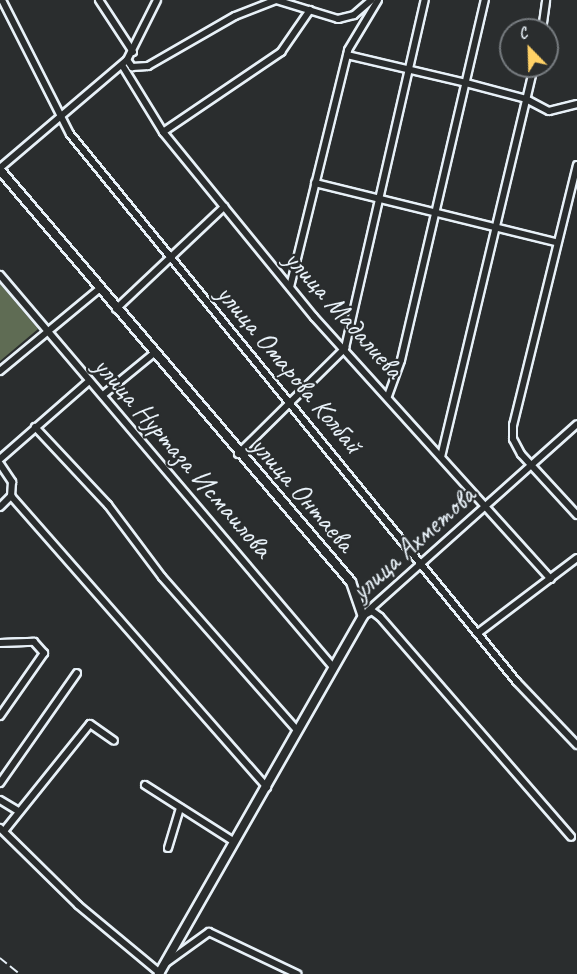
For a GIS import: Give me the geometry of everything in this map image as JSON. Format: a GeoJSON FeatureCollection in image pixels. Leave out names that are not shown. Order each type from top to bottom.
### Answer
{"type":"FeatureCollection","features":[{"type":"Feature","properties":{"kind":"main road","name":"улица Онтаева"},"geometry":{"type":"LineString","coordinates":[[0,169],[153,354],[351,582],[363,616]]}},
{"type":"Feature","properties":{"kind":"main road","name":"улица Ахметова"},"geometry":{"type":"LineString","coordinates":[[159,973],[363,616]]}},
{"type":"Feature","properties":{"kind":"street","name":"улица Омарова Колбай"},"geometry":{"type":"LineString","coordinates":[[2,0],[58,118],[424,563],[478,633],[577,745]]}},
{"type":"Feature","properties":{"kind":"street"},"geometry":{"type":"LineString","coordinates":[[99,0],[133,52]]}},
{"type":"Feature","properties":{"kind":"street"},"geometry":{"type":"LineString","coordinates":[[0,169],[127,60],[157,0]]}},
{"type":"Feature","properties":{"kind":"street"},"geometry":{"type":"LineString","coordinates":[[127,60],[132,67],[148,66],[235,16],[276,0],[338,19],[354,15],[376,0]]}},
{"type":"Feature","properties":{"kind":"street"},"geometry":{"type":"LineString","coordinates":[[290,287],[347,55],[376,0]]}},
{"type":"Feature","properties":{"kind":"street"},"geometry":{"type":"LineString","coordinates":[[238,454],[345,348],[411,69],[424,0]]}},
{"type":"Feature","properties":{"kind":"street"},"geometry":{"type":"LineString","coordinates":[[388,396],[435,214],[485,0]]}},
{"type":"Feature","properties":{"kind":"street"},"geometry":{"type":"LineString","coordinates":[[544,18],[546,0]]}},
{"type":"Feature","properties":{"kind":"street"},"geometry":{"type":"LineString","coordinates":[[163,132],[281,52],[310,10]]}},
{"type":"Feature","properties":{"kind":"street"},"geometry":{"type":"LineString","coordinates":[[347,55],[526,99],[549,111],[577,104]]}},
{"type":"Feature","properties":{"kind":"street","name":"улица Мадалиева"},"geometry":{"type":"LineString","coordinates":[[122,65],[163,132],[290,287],[551,579]]}},
{"type":"Feature","properties":{"kind":"street"},"geometry":{"type":"LineString","coordinates":[[441,457],[531,78]]}},
{"type":"Feature","properties":{"kind":"street"},"geometry":{"type":"LineString","coordinates":[[577,165],[556,242],[513,425],[513,439],[531,466],[577,515]]}},
{"type":"Feature","properties":{"kind":"street"},"geometry":{"type":"LineString","coordinates":[[315,183],[556,242]]}},
{"type":"Feature","properties":{"kind":"street"},"geometry":{"type":"LineString","coordinates":[[116,309],[224,207]]}},
{"type":"Feature","properties":{"kind":"street","name":"улица Нуртаза Исмаилова"},"geometry":{"type":"LineString","coordinates":[[0,275],[333,667]]}},
{"type":"Feature","properties":{"kind":"street"},"geometry":{"type":"LineString","coordinates":[[0,371],[99,289]]}},
{"type":"Feature","properties":{"kind":"street"},"geometry":{"type":"LineString","coordinates":[[103,395],[153,354]]}},
{"type":"Feature","properties":{"kind":"street"},"geometry":{"type":"LineString","coordinates":[[0,459],[89,381]]}},
{"type":"Feature","properties":{"kind":"street","name":"улица Ахметова"},"geometry":{"type":"LineString","coordinates":[[363,616],[577,424]]}},
{"type":"Feature","properties":{"kind":"street"},"geometry":{"type":"LineString","coordinates":[[35,427],[108,505],[162,577],[298,731]]}},
{"type":"Feature","properties":{"kind":"street"},"geometry":{"type":"LineString","coordinates":[[0,464],[12,482],[11,496],[0,507]]}},
{"type":"Feature","properties":{"kind":"street"},"geometry":{"type":"LineString","coordinates":[[11,496],[267,787]]}},
{"type":"Feature","properties":{"kind":"street"},"geometry":{"type":"LineString","coordinates":[[478,633],[577,558]]}},
{"type":"Feature","properties":{"kind":"street"},"geometry":{"type":"LineString","coordinates":[[363,616],[372,611],[380,617],[570,837]]}},
{"type":"Feature","properties":{"kind":"street"},"geometry":{"type":"LineString","coordinates":[[0,643],[34,642],[44,653],[0,716]]}},
{"type":"Feature","properties":{"kind":"street"},"geometry":{"type":"LineString","coordinates":[[0,781],[77,673]]}},
{"type":"Feature","properties":{"kind":"street"},"geometry":{"type":"LineString","coordinates":[[114,741],[90,724],[2,830],[86,912],[159,973]]}},
{"type":"Feature","properties":{"kind":"street"},"geometry":{"type":"LineString","coordinates":[[145,785],[233,841]]}},
{"type":"Feature","properties":{"kind":"street"},"geometry":{"type":"LineString","coordinates":[[0,800],[18,811]]}},
{"type":"Feature","properties":{"kind":"street"},"geometry":{"type":"LineString","coordinates":[[168,848],[180,808]]}},
{"type":"Feature","properties":{"kind":"street"},"geometry":{"type":"LineString","coordinates":[[165,963],[209,932],[297,974]]}},
{"type":"Feature","properties":{"kind":"green space"},"geometry":{"type":"Polygon","coordinates":[[[0,284],[38,329],[0,361],[0,284]]]}},
{"type":"Feature","properties":{"kind":"railway"},"geometry":{"type":"LineString","coordinates":[[0,958],[20,974]]}}]}
